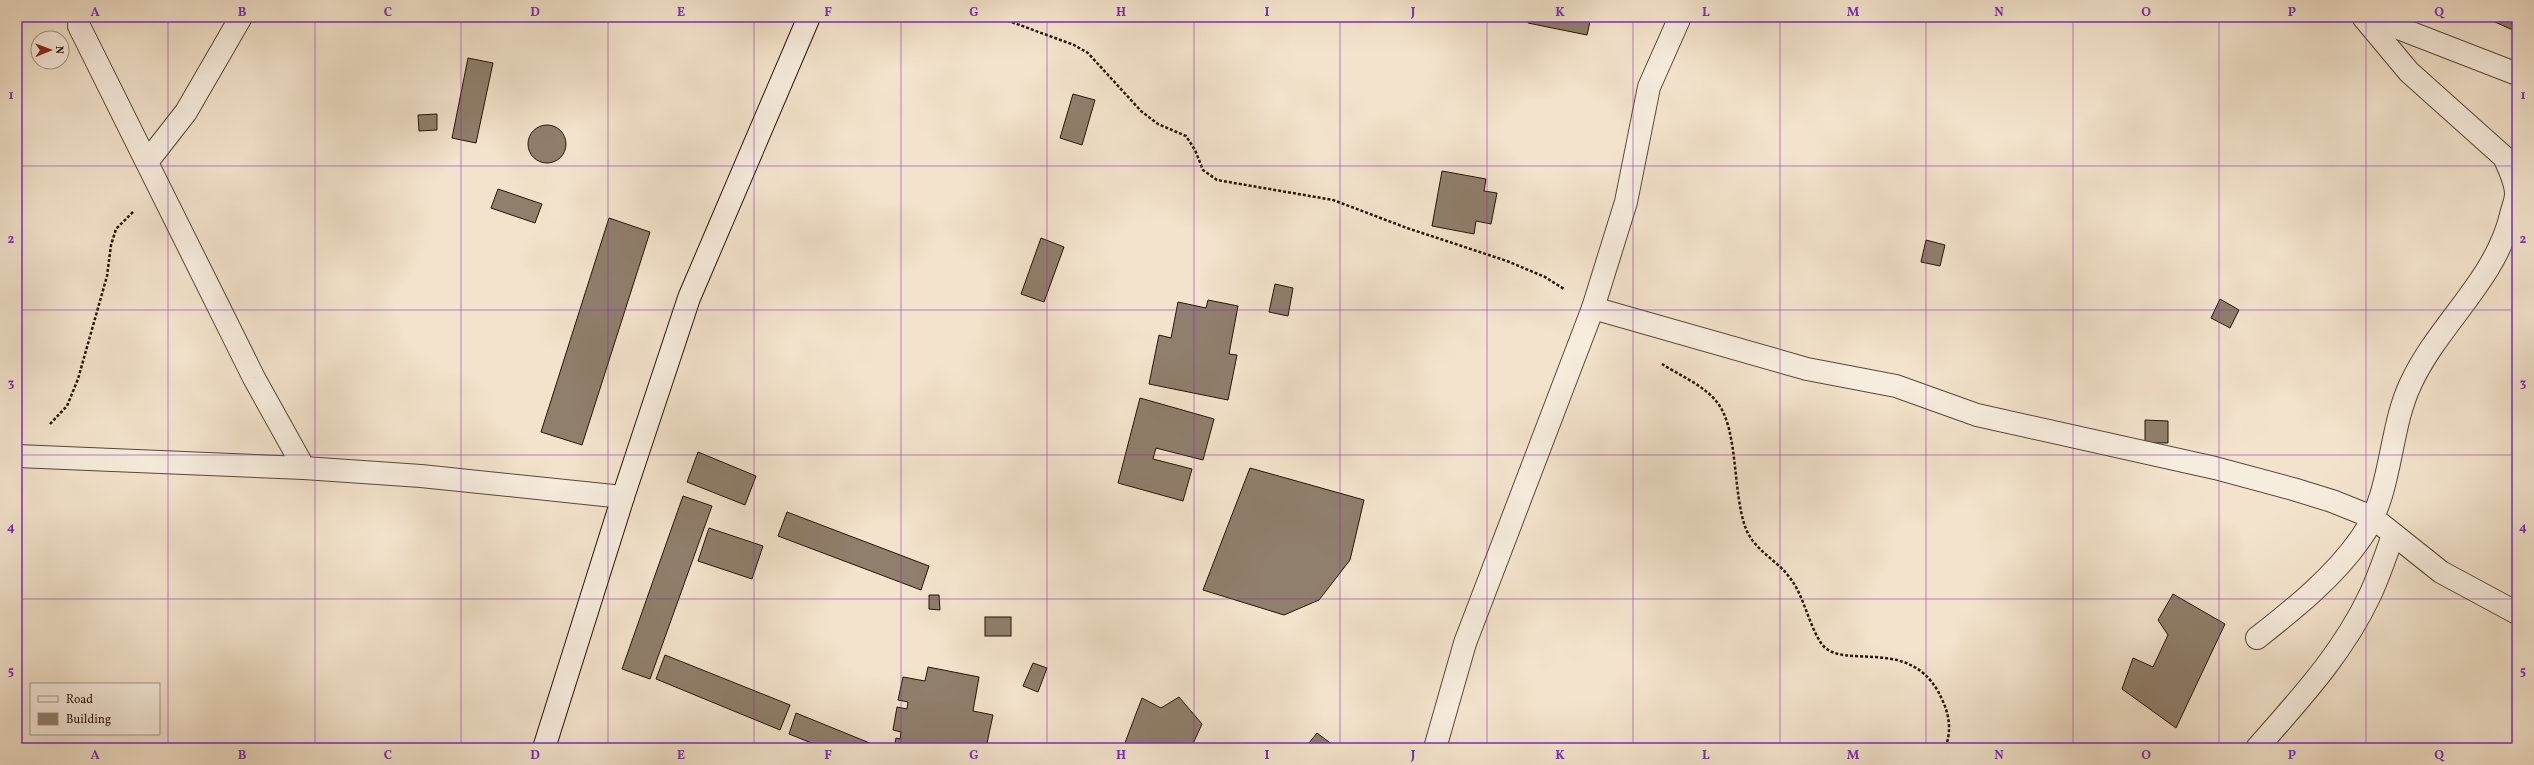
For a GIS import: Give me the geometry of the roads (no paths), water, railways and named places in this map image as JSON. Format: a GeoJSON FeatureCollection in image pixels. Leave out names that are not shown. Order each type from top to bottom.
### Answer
{"type":"FeatureCollection","features":[{"type":"Feature","properties":{"kind":"street"},"geometry":{"type":"LineString","coordinates":[[147,162],[186,112],[241,17]]}},
{"type":"Feature","properties":{"kind":"street"},"geometry":{"type":"LineString","coordinates":[[544,748],[623,497],[689,298],[809,17]]}},
{"type":"Feature","properties":{"kind":"street"},"geometry":{"type":"LineString","coordinates":[[1435,748],[1465,643],[1593,308],[1626,202],[1649,87],[1680,17]]}},
{"type":"Feature","properties":{"kind":"street"},"geometry":{"type":"LineString","coordinates":[[2257,638],[2302,603],[2361,538],[2372,518],[2381,492],[2399,414],[2411,383],[2430,349],[2484,277],[2508,230],[2516,194],[2512,175],[2504,157],[2409,72],[2363,17]]}},
{"type":"Feature","properties":{"kind":"street"},"geometry":{"type":"LineString","coordinates":[[2370,17],[2517,74]]}},
{"type":"Feature","properties":{"kind":"street"},"geometry":{"type":"LineString","coordinates":[[79,26],[124,120],[158,183],[254,378],[304,468]]}},
{"type":"Feature","properties":{"kind":"street"},"geometry":{"type":"LineString","coordinates":[[1593,308],[1807,369],[1896,386],[1977,415],[2214,468],[2293,489],[2372,518],[2441,572],[2517,613]]}},
{"type":"Feature","properties":{"kind":"street"},"geometry":{"type":"LineString","coordinates":[[18,456],[304,468],[421,476],[623,497]]}},
{"type":"Feature","properties":{"kind":"street"},"geometry":{"type":"LineString","coordinates":[[2257,748],[2317,680],[2351,631],[2370,595],[2393,535]]}}]}
